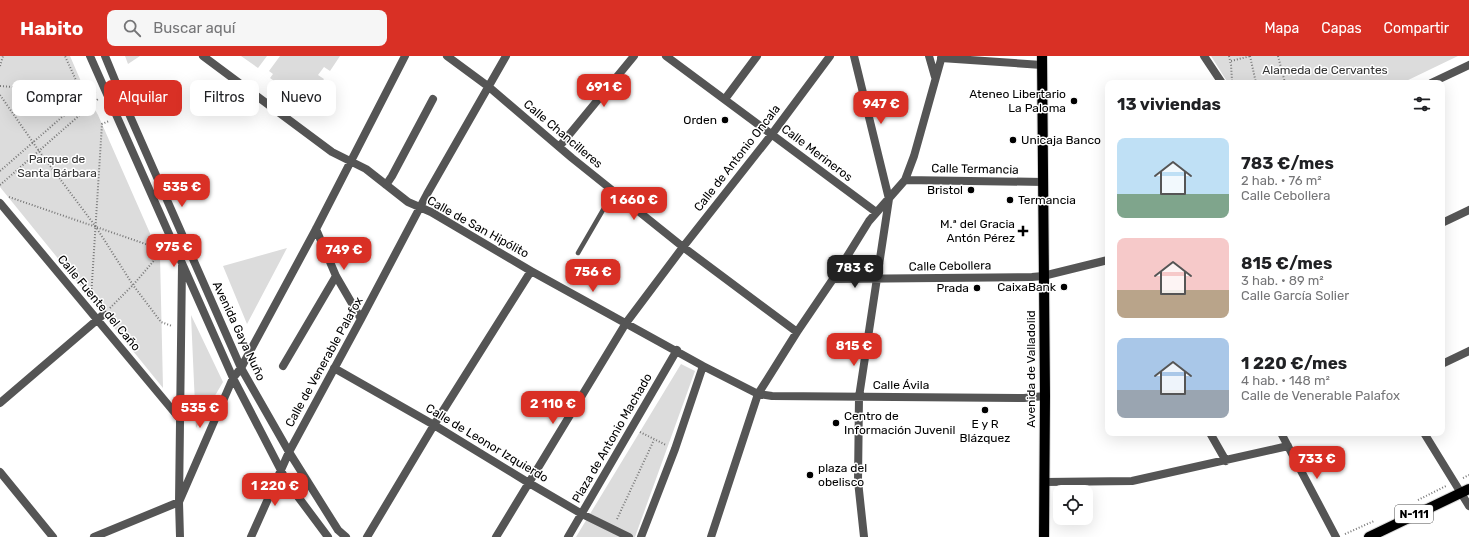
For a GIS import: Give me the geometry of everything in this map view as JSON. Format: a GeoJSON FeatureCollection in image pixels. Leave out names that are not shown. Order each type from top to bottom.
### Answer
{"type":"FeatureCollection","features":[{"type":"Feature","properties":{"kind":"main road","name":"Avenida de Valladolid"},"geometry":{"type":"LineString","coordinates":[[1042,61],[1045,396],[1044,537]]}},
{"type":"Feature","properties":{"kind":"main road","name":"N-111"},"geometry":{"type":"LineString","coordinates":[[1369,537],[1465,491]]}},
{"type":"Feature","properties":{"kind":"street","name":"Avenida Gaya Nuño"},"geometry":{"type":"LineString","coordinates":[[90,56],[104,87]]}},
{"type":"Feature","properties":{"kind":"street","name":"Avenida Gaya Nuño"},"geometry":{"type":"LineString","coordinates":[[105,56],[241,368],[289,452],[338,530],[346,537]]}},
{"type":"Feature","properties":{"kind":"street","name":"Calle de San Hipólito"},"geometry":{"type":"LineString","coordinates":[[203,56],[332,152],[366,169],[408,202],[437,216],[531,271],[677,350],[703,366],[758,394]]}},
{"type":"Feature","properties":{"kind":"street"},"geometry":{"type":"LineString","coordinates":[[94,537],[179,502],[233,378],[241,368],[316,229],[405,56]]}},
{"type":"Feature","properties":{"kind":"street","name":"Calle Chancilleres"},"geometry":{"type":"LineString","coordinates":[[447,56],[489,87],[559,147],[683,247],[797,332]]}},
{"type":"Feature","properties":{"kind":"street","name":"Calle de Venerable Palafox"},"geometry":{"type":"LineString","coordinates":[[251,537],[280,469],[289,452],[421,208],[427,194],[506,56]]}},
{"type":"Feature","properties":{"kind":"street"},"geometry":{"type":"LineString","coordinates":[[559,147],[634,56]]}},
{"type":"Feature","properties":{"kind":"street","name":"Calle Merineros"},"geometry":{"type":"LineString","coordinates":[[666,56],[876,212]]}},
{"type":"Feature","properties":{"kind":"street"},"geometry":{"type":"LineString","coordinates":[[725,99],[757,56]]}},
{"type":"Feature","properties":{"kind":"street","name":"Calle de Antonio Oncala"},"geometry":{"type":"LineString","coordinates":[[496,537],[626,323],[683,247],[772,134],[830,56]]}},
{"type":"Feature","properties":{"kind":"street"},"geometry":{"type":"LineString","coordinates":[[854,56],[889,198],[860,397],[858,481],[864,537]]}},
{"type":"Feature","properties":{"kind":"street"},"geometry":{"type":"LineString","coordinates":[[930,56],[935,78]]}},
{"type":"Feature","properties":{"kind":"street"},"geometry":{"type":"LineString","coordinates":[[1204,56],[1220,80]]}},
{"type":"Feature","properties":{"kind":"street"},"geometry":{"type":"LineString","coordinates":[[711,537],[758,394],[876,212],[905,180],[914,156],[941,57],[1042,61]]}},
{"type":"Feature","properties":{"kind":"street"},"geometry":{"type":"LineString","coordinates":[[1438,80],[1469,66]]}},
{"type":"Feature","properties":{"kind":"street"},"geometry":{"type":"LineString","coordinates":[[386,185],[433,99]]}},
{"type":"Feature","properties":{"kind":"street","name":"Avenida Gaya Nuño"},"geometry":{"type":"LineString","coordinates":[[117,117],[233,378],[287,482],[328,537]]}},
{"type":"Feature","properties":{"kind":"street","name":"Calle Termancia"},"geometry":{"type":"LineString","coordinates":[[905,180],[1044,182]]}},
{"type":"Feature","properties":{"kind":"street","name":"Calle Fuente del Caño"},"geometry":{"type":"LineString","coordinates":[[2,199],[101,317],[180,419]]}},
{"type":"Feature","properties":{"kind":"street"},"geometry":{"type":"LineString","coordinates":[[1445,222],[1469,210]]}},
{"type":"Feature","properties":{"kind":"street"},"geometry":{"type":"LineString","coordinates":[[316,229],[336,276],[361,319]]}},
{"type":"Feature","properties":{"kind":"street","name":"Calle Cebollera"},"geometry":{"type":"LineString","coordinates":[[833,279],[1043,276],[1105,261]]}},
{"type":"Feature","properties":{"kind":"street"},"geometry":{"type":"LineString","coordinates":[[180,537],[179,502],[182,262]]}},
{"type":"Feature","properties":{"kind":"street"},"geometry":{"type":"LineString","coordinates":[[367,537],[434,425],[531,271]]}},
{"type":"Feature","properties":{"kind":"street"},"geometry":{"type":"LineString","coordinates":[[283,366],[336,276]]}},
{"type":"Feature","properties":{"kind":"street"},"geometry":{"type":"LineString","coordinates":[[0,403],[101,317]]}},
{"type":"Feature","properties":{"kind":"street","name":"Plaza de Antonio Machado"},"geometry":{"type":"LineString","coordinates":[[568,537],[677,350]]}},
{"type":"Feature","properties":{"kind":"street"},"geometry":{"type":"LineString","coordinates":[[1445,363],[1469,351]]}},
{"type":"Feature","properties":{"kind":"street"},"geometry":{"type":"LineString","coordinates":[[641,537],[675,449],[703,366]]}},
{"type":"Feature","properties":{"kind":"street","name":"Calle de Leonor Izquierdo"},"geometry":{"type":"LineString","coordinates":[[334,368],[434,425],[582,514],[629,537]]}},
{"type":"Feature","properties":{"kind":"street","name":"Calle Ávila"},"geometry":{"type":"LineString","coordinates":[[758,394],[772,396],[860,397],[1024,398],[1045,396]]}},
{"type":"Feature","properties":{"kind":"street"},"geometry":{"type":"LineString","coordinates":[[1212,436],[1226,460]]}},
{"type":"Feature","properties":{"kind":"street"},"geometry":{"type":"LineString","coordinates":[[1283,436],[1336,537]]}},
{"type":"Feature","properties":{"kind":"street"},"geometry":{"type":"LineString","coordinates":[[1426,436],[1454,482],[1465,491],[1469,506]]}},
{"type":"Feature","properties":{"kind":"street"},"geometry":{"type":"LineString","coordinates":[[1045,482],[1132,481],[1288,446]]}},
{"type":"Feature","properties":{"kind":"street"},"geometry":{"type":"LineString","coordinates":[[0,472],[53,537]]}},
{"type":"Feature","properties":{"kind":"lane"},"geometry":{"type":"LineString","coordinates":[[578,253],[607,201],[614,192]]}},
{"type":"Feature","properties":{"kind":"path"},"geometry":{"type":"LineString","coordinates":[[0,66],[3,56]]}},
{"type":"Feature","properties":{"kind":"path"},"geometry":{"type":"LineString","coordinates":[[65,56],[75,80]]}},
{"type":"Feature","properties":{"kind":"path"},"geometry":{"type":"LineString","coordinates":[[1229,56],[1232,80]]}},
{"type":"Feature","properties":{"kind":"path"},"geometry":{"type":"LineString","coordinates":[[1230,61],[1251,56],[1255,80]]}},
{"type":"Feature","properties":{"kind":"path"},"geometry":{"type":"LineString","coordinates":[[1278,56],[1284,80]]}},
{"type":"Feature","properties":{"kind":"path"},"geometry":{"type":"LineString","coordinates":[[0,86],[12,87]]}},
{"type":"Feature","properties":{"kind":"path"},"geometry":{"type":"LineString","coordinates":[[0,185],[104,93]]}},
{"type":"Feature","properties":{"kind":"path"},"geometry":{"type":"LineString","coordinates":[[0,95],[39,151],[96,227],[133,285],[161,322],[181,330]]}},
{"type":"Feature","properties":{"kind":"path"},"geometry":{"type":"LineString","coordinates":[[0,171],[63,116]]}},
{"type":"Feature","properties":{"kind":"path"},"geometry":{"type":"LineString","coordinates":[[91,299],[102,124],[117,117]]}},
{"type":"Feature","properties":{"kind":"path"},"geometry":{"type":"LineString","coordinates":[[2,199],[96,227],[163,250]]}},
{"type":"Feature","properties":{"kind":"path"},"geometry":{"type":"LineString","coordinates":[[101,317],[133,285],[172,240]]}},
{"type":"Feature","properties":{"kind":"path"},"geometry":{"type":"LineString","coordinates":[[180,405],[210,402],[217,391],[225,396]]}},
{"type":"Feature","properties":{"kind":"path"},"geometry":{"type":"LineString","coordinates":[[632,429],[675,449]]}},
{"type":"Feature","properties":{"kind":"path"},"geometry":{"type":"LineString","coordinates":[[612,528],[654,440]]}},
{"type":"Feature","properties":{"kind":"path"},"geometry":{"type":"LineString","coordinates":[[1414,502],[1469,475]]}},
{"type":"Feature","properties":{"kind":"path"},"geometry":{"type":"LineString","coordinates":[[1344,535],[1374,521]]}},
{"type":"Feature","properties":{"kind":"green space","name":"Parque de Santa Bárbara"},"geometry":{"type":"Polygon","coordinates":[[[0,56],[70,56],[80,80],[12,80],[12,116],[96,116],[96,111],[160,256],[163,388],[0,187],[0,56]]]}},
{"type":"Feature","properties":{"kind":"green space"},"geometry":{"type":"Polygon","coordinates":[[[125,56],[140,56],[128,64],[125,56]]]}},
{"type":"Feature","properties":{"kind":"green space"},"geometry":{"type":"Polygon","coordinates":[[[241,56],[267,56],[258,68],[241,56]]]}},
{"type":"Feature","properties":{"kind":"green space"},"geometry":{"type":"Polygon","coordinates":[[[280,56],[340,56],[330,71],[324,67],[318,75],[324,79],[323,80],[273,80],[270,78],[273,74],[269,71],[280,56]]]}},
{"type":"Feature","properties":{"kind":"green space","name":"Alameda de Cervantes"},"geometry":{"type":"Polygon","coordinates":[[[1211,56],[1458,56],[1408,80],[1226,80],[1211,56]]]}},
{"type":"Feature","properties":{"kind":"green space"},"geometry":{"type":"Polygon","coordinates":[[[287,248],[247,324],[223,266],[287,248]]]}},
{"type":"Feature","properties":{"kind":"green space"},"geometry":{"type":"Polygon","coordinates":[[[191,315],[223,382],[196,428],[191,315]]]}},
{"type":"Feature","properties":{"kind":"green space"},"geometry":{"type":"Polygon","coordinates":[[[681,364],[695,371],[635,537],[576,537],[681,364]]]}},
{"type":"Feature","properties":{"kind":"place","name":"Ateneo Libertario La Paloma"},"geometry":{"type":"Point","coordinates":[1074,101]}},
{"type":"Feature","properties":{"kind":"place","name":"Orden"},"geometry":{"type":"Point","coordinates":[725,120]}},
{"type":"Feature","properties":{"kind":"place","name":"Unicaja Banco"},"geometry":{"type":"Point","coordinates":[1013,140]}},
{"type":"Feature","properties":{"kind":"place","name":"Bristol"},"geometry":{"type":"Point","coordinates":[971,190]}},
{"type":"Feature","properties":{"kind":"place","name":"Termancia"},"geometry":{"type":"Point","coordinates":[1010,200]}},
{"type":"Feature","properties":{"kind":"place","name":"M.ª del Gracia Antón Pérez"},"geometry":{"type":"Point","coordinates":[1023,231]}},
{"type":"Feature","properties":{"kind":"place","name":"CaixaBank"},"geometry":{"type":"Point","coordinates":[1064,287]}},
{"type":"Feature","properties":{"kind":"place","name":"Prada"},"geometry":{"type":"Point","coordinates":[977,288]}},
{"type":"Feature","properties":{"kind":"place","name":"E y R Blázquez"},"geometry":{"type":"Point","coordinates":[985,410]}},
{"type":"Feature","properties":{"kind":"place","name":"Centro de Información Juvenil"},"geometry":{"type":"Point","coordinates":[836,423]}},
{"type":"Feature","properties":{"kind":"place","name":"plaza del obelisco"},"geometry":{"type":"Point","coordinates":[810,475]}}]}
